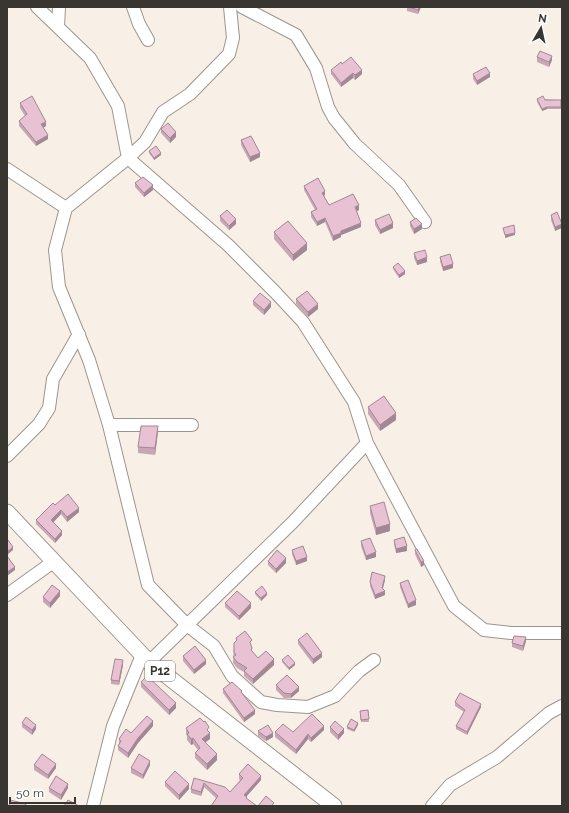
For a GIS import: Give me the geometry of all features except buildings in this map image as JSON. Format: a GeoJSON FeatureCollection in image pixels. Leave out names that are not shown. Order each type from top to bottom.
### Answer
{"type":"FeatureCollection","features":[{"type":"Feature","properties":{"kind":"main road","name":"P12"},"geometry":{"type":"LineString","coordinates":[[7,512],[146,659],[334,806]]}},
{"type":"Feature","properties":{"kind":"street"},"geometry":{"type":"LineString","coordinates":[[37,7],[90,58],[118,106],[128,158],[228,246],[303,322],[354,402],[367,442],[454,606],[484,630],[511,633],[562,633]]}},
{"type":"Feature","properties":{"kind":"street"},"geometry":{"type":"LineString","coordinates":[[58,27],[59,7]]}},
{"type":"Feature","properties":{"kind":"street"},"geometry":{"type":"LineString","coordinates":[[134,7],[139,24],[148,40]]}},
{"type":"Feature","properties":{"kind":"street"},"geometry":{"type":"LineString","coordinates":[[230,7],[232,15],[233,38],[229,54],[190,94],[163,112],[145,142],[128,158],[66,208],[55,250],[59,288],[89,360],[109,425],[148,586],[187,625],[214,646],[232,676],[261,702],[277,705],[308,707],[335,696],[359,671],[374,660]]}},
{"type":"Feature","properties":{"kind":"street"},"geometry":{"type":"LineString","coordinates":[[242,7],[296,35],[316,68],[328,107],[334,118],[355,144],[399,185],[425,222]]}},
{"type":"Feature","properties":{"kind":"street"},"geometry":{"type":"LineString","coordinates":[[7,169],[66,208]]}},
{"type":"Feature","properties":{"kind":"street"},"geometry":{"type":"LineString","coordinates":[[7,456],[39,424],[49,408],[53,379],[78,334]]}},
{"type":"Feature","properties":{"kind":"street"},"geometry":{"type":"LineString","coordinates":[[109,425],[192,424]]}},
{"type":"Feature","properties":{"kind":"street"},"geometry":{"type":"LineString","coordinates":[[93,806],[113,726],[146,659],[187,625],[293,522],[367,442]]}},
{"type":"Feature","properties":{"kind":"street"},"geometry":{"type":"LineString","coordinates":[[7,595],[53,562]]}},
{"type":"Feature","properties":{"kind":"street"},"geometry":{"type":"LineString","coordinates":[[432,806],[450,785],[496,756],[549,713],[562,706]]}}]}
